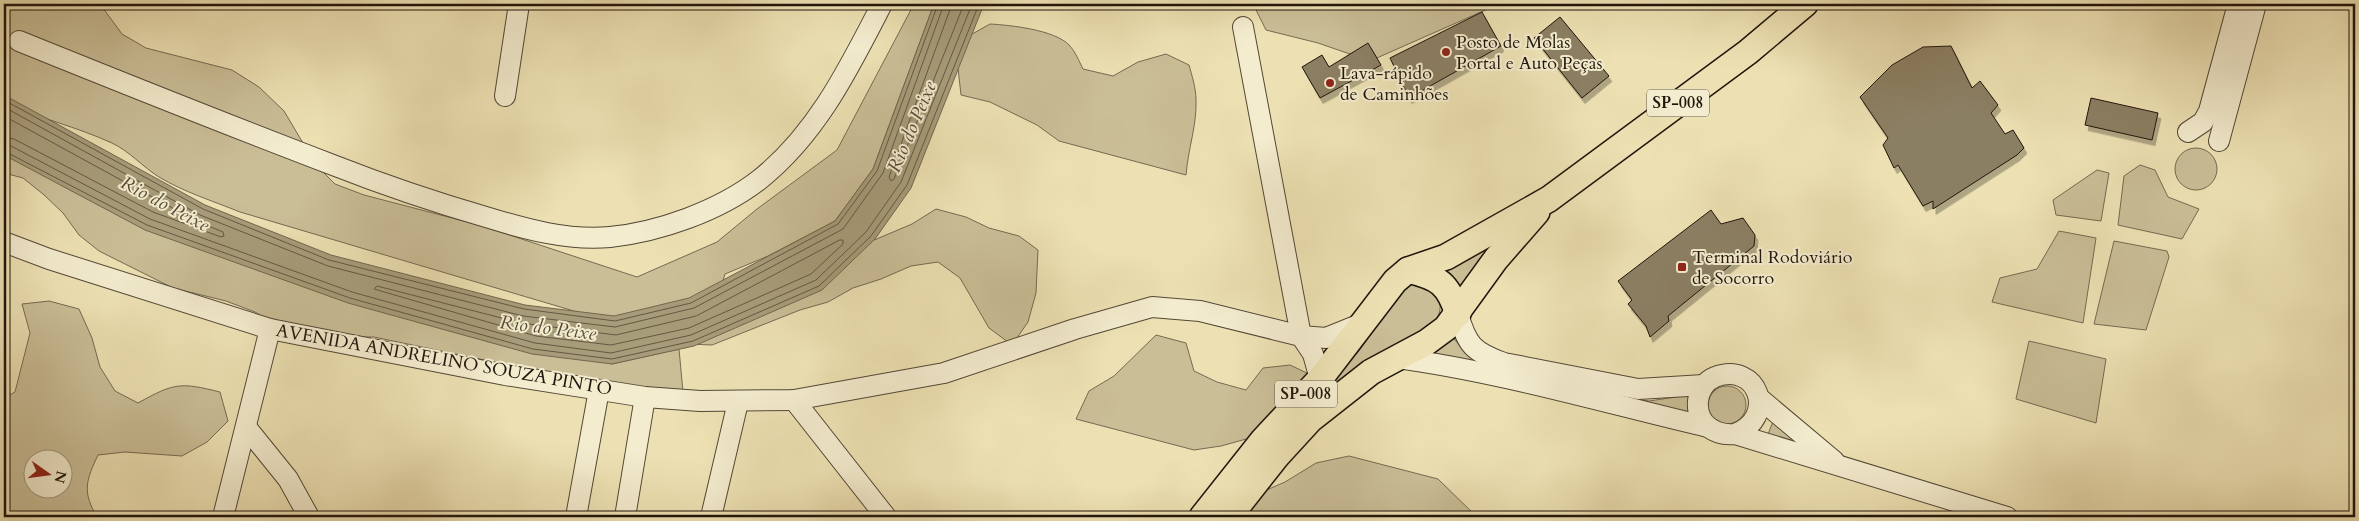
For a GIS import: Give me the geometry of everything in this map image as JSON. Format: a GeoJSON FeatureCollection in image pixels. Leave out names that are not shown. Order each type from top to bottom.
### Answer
{"type":"FeatureCollection","features":[{"type":"Feature","properties":{"kind":"main road","name":"SP-008"},"geometry":{"type":"LineString","coordinates":[[1202,517],[1263,440],[1320,379],[1365,322],[1384,294],[1408,270],[1446,257],[1549,199],[1748,52],[1805,4]]}},
{"type":"Feature","properties":{"kind":"main road","name":"SP-008"},"geometry":{"type":"LineString","coordinates":[[1228,517],[1277,456],[1310,420],[1371,372],[1427,342],[1446,328],[1458,314],[1496,259],[1549,199]]}},
{"type":"Feature","properties":{"kind":"main road"},"geometry":{"type":"LineString","coordinates":[[1408,270],[1429,276],[1446,286],[1458,314]]}},
{"type":"Feature","properties":{"kind":"street"},"geometry":{"type":"LineString","coordinates":[[505,96],[519,4]]}},
{"type":"Feature","properties":{"kind":"street"},"geometry":{"type":"LineString","coordinates":[[19,41],[209,118],[420,198],[524,229],[565,235],[608,237],[655,228],[703,213],[757,181],[793,149],[818,119],[847,72],[882,4]]}},
{"type":"Feature","properties":{"kind":"street"},"geometry":{"type":"LineString","coordinates":[[2188,132],[2203,122],[2209,111],[2238,4]]}},
{"type":"Feature","properties":{"kind":"street"},"geometry":{"type":"LineString","coordinates":[[2219,141],[2256,4]]}},
{"type":"Feature","properties":{"kind":"street"},"geometry":{"type":"LineString","coordinates":[[1243,27],[1301,336],[1313,354],[1320,379]]}},
{"type":"Feature","properties":{"kind":"street","name":"AVENIDA ANDRELINO SOUZA PINTO"},"geometry":{"type":"LineString","coordinates":[[4,242],[49,259],[270,329],[505,376],[645,396],[738,402],[794,400],[944,374],[1075,328],[1152,307],[1200,312],[1301,336],[1326,338],[1365,322]]}},
{"type":"Feature","properties":{"kind":"street"},"geometry":{"type":"LineString","coordinates":[[1458,314],[1465,337],[1476,349],[1486,357],[1504,363],[1638,389],[1704,385]]}},
{"type":"Feature","properties":{"kind":"street"},"geometry":{"type":"LineString","coordinates":[[223,517],[270,329]]}},
{"type":"Feature","properties":{"kind":"street"},"geometry":{"type":"LineString","coordinates":[[1397,358],[1492,376],[1708,427]]}},
{"type":"Feature","properties":{"kind":"street"},"geometry":{"type":"LineString","coordinates":[[1735,434],[1751,425],[1757,417],[1759,398],[1755,388],[1748,380],[1739,375],[1724,374],[1710,379],[1704,385],[1699,395],[1698,407],[1701,418],[1716,433],[1735,434],[2007,517]]}},
{"type":"Feature","properties":{"kind":"street"},"geometry":{"type":"LineString","coordinates":[[576,517],[599,390]]}},
{"type":"Feature","properties":{"kind":"street"},"geometry":{"type":"LineString","coordinates":[[624,517],[645,396]]}},
{"type":"Feature","properties":{"kind":"street"},"geometry":{"type":"LineString","coordinates":[[1759,398],[1843,468]]}},
{"type":"Feature","properties":{"kind":"street"},"geometry":{"type":"LineString","coordinates":[[794,400],[886,517]]}},
{"type":"Feature","properties":{"kind":"street"},"geometry":{"type":"LineString","coordinates":[[711,517],[738,402]]}},
{"type":"Feature","properties":{"kind":"street"},"geometry":{"type":"LineString","coordinates":[[246,427],[288,479],[309,517]]}},
{"type":"Feature","properties":{"kind":"shaded area"},"geometry":{"type":"Polygon","coordinates":[[[4,4],[100,4],[122,34],[146,48],[232,70],[259,87],[284,111],[316,165],[335,184],[364,195],[479,225],[637,277],[717,242],[757,209],[837,150],[914,4],[934,4],[873,169],[835,221],[768,256],[725,274],[720,291],[621,325],[240,212],[188,192],[169,182],[153,173],[112,143],[4,103],[4,4]]]}},
{"type":"Feature","properties":{"kind":"shaded area"},"geometry":{"type":"Polygon","coordinates":[[[1256,4],[1499,4],[1370,61],[1318,43],[1266,30],[1254,6],[1256,4]]]}},
{"type":"Feature","properties":{"kind":"shaded area"},"geometry":{"type":"Polygon","coordinates":[[[990,24],[1020,27],[1054,36],[1071,47],[1083,69],[1113,76],[1138,62],[1166,54],[1189,65],[1194,82],[1196,109],[1186,175],[1059,141],[1037,125],[990,102],[961,95],[958,68],[965,38],[990,24]]]}},
{"type":"Feature","properties":{"kind":"shaded area"},"geometry":{"type":"Polygon","coordinates":[[[4,142],[612,364],[679,349],[683,392],[648,394],[374,337],[350,337],[279,326],[255,312],[226,301],[173,288],[99,251],[79,235],[63,213],[43,194],[23,178],[4,173],[4,142]]]}},
{"type":"Feature","properties":{"kind":"shaded area"},"geometry":{"type":"Polygon","coordinates":[[[2196,148],[2211,154],[2217,169],[2211,184],[2196,190],[2181,184],[2175,169],[2181,154],[2196,148]]]}},
{"type":"Feature","properties":{"kind":"shaded area"},"geometry":{"type":"Polygon","coordinates":[[[2140,165],[2155,170],[2168,197],[2199,209],[2182,239],[2118,225],[2124,176],[2140,165]]]}},
{"type":"Feature","properties":{"kind":"shaded area"},"geometry":{"type":"Polygon","coordinates":[[[2097,170],[2109,173],[2101,221],[2056,215],[2053,200],[2097,170]]]}},
{"type":"Feature","properties":{"kind":"shaded area"},"geometry":{"type":"Polygon","coordinates":[[[936,209],[966,217],[989,228],[1019,236],[1038,250],[1036,293],[1028,322],[1012,345],[989,328],[960,278],[938,262],[911,266],[881,279],[853,288],[828,302],[800,310],[712,345],[686,344],[782,279],[912,224],[936,209]]]}},
{"type":"Feature","properties":{"kind":"shaded area"},"geometry":{"type":"Polygon","coordinates":[[[2059,231],[2096,238],[2083,323],[1992,302],[2000,278],[2037,269],[2059,231]]]}},
{"type":"Feature","properties":{"kind":"shaded area"},"geometry":{"type":"Polygon","coordinates":[[[1499,241],[1461,291],[1453,279],[1439,265],[1499,241]]]}},
{"type":"Feature","properties":{"kind":"shaded area"},"geometry":{"type":"Polygon","coordinates":[[[2114,241],[2167,251],[2169,257],[2146,330],[2094,324],[2114,241]]]}},
{"type":"Feature","properties":{"kind":"shaded area"},"geometry":{"type":"Polygon","coordinates":[[[1418,284],[1438,294],[1440,311],[1431,325],[1347,375],[1325,393],[1323,391],[1359,351],[1400,293],[1408,285],[1418,284]]]}},
{"type":"Feature","properties":{"kind":"shaded area"},"geometry":{"type":"Polygon","coordinates":[[[49,301],[79,309],[92,338],[100,367],[115,391],[138,403],[160,391],[178,386],[220,392],[228,421],[207,442],[182,456],[125,452],[98,455],[87,486],[89,500],[97,517],[4,517],[4,398],[15,392],[30,333],[22,304],[49,301]]]}},
{"type":"Feature","properties":{"kind":"shaded area"},"geometry":{"type":"Polygon","coordinates":[[[1156,335],[1186,343],[1194,371],[1217,382],[1246,390],[1263,368],[1290,365],[1311,375],[1250,438],[1221,446],[1194,450],[1076,419],[1089,391],[1114,376],[1156,335]]]}},
{"type":"Feature","properties":{"kind":"shaded area"},"geometry":{"type":"Polygon","coordinates":[[[1452,337],[1471,357],[1482,365],[1431,355],[1452,337]]]}},
{"type":"Feature","properties":{"kind":"shaded area"},"geometry":{"type":"Polygon","coordinates":[[[2029,341],[2106,359],[2096,423],[2016,399],[2029,341]]]}},
{"type":"Feature","properties":{"kind":"shaded area"},"geometry":{"type":"Polygon","coordinates":[[[1727,386],[1740,392],[1746,405],[1740,418],[1727,424],[1714,418],[1708,405],[1714,392],[1727,386]]]}},
{"type":"Feature","properties":{"kind":"shaded area"},"geometry":{"type":"Polygon","coordinates":[[[1696,394],[1695,416],[1620,397],[1649,401],[1696,394]]]}},
{"type":"Feature","properties":{"kind":"shaded area"},"geometry":{"type":"Polygon","coordinates":[[[1774,419],[1801,444],[1768,434],[1774,419]]]}},
{"type":"Feature","properties":{"kind":"shaded area"},"geometry":{"type":"Polygon","coordinates":[[[1349,456],[1438,479],[1477,517],[1249,517],[1255,495],[1285,482],[1316,463],[1349,456]]]}},
{"type":"Feature","properties":{"kind":"water","name":"Rio do Peixe"},"geometry":{"type":"Polygon","coordinates":[[[934,4],[984,4],[911,188],[875,239],[822,290],[694,346],[612,364],[532,354],[348,303],[145,230],[4,155],[4,95],[205,205],[331,255],[525,305],[614,316],[689,298],[835,221],[873,169],[934,4]]]}},
{"type":"Feature","properties":{"kind":"building","name":"Posto de Molas Portal e Auto Peças"},"geometry":{"type":"Polygon","coordinates":[[[1482,12],[1501,46],[1409,98],[1390,58],[1482,12]]]}},
{"type":"Feature","properties":{"kind":"building"},"geometry":{"type":"Polygon","coordinates":[[[1560,17],[1609,76],[1582,98],[1534,38],[1560,17]]]}},
{"type":"Feature","properties":{"kind":"building","name":"Lava-rápido de Caminhões"},"geometry":{"type":"Polygon","coordinates":[[[1368,43],[1381,65],[1320,98],[1302,67],[1322,55],[1329,67],[1368,43]]]}},
{"type":"Feature","properties":{"kind":"building"},"geometry":{"type":"Polygon","coordinates":[[[1951,46],[1972,88],[1980,81],[1998,105],[1991,113],[2005,134],[2013,130],[2024,148],[2017,155],[1933,209],[1933,201],[1923,206],[1898,165],[1894,168],[1883,145],[1888,138],[1860,97],[1892,65],[1923,47],[1951,46]]]}},
{"type":"Feature","properties":{"kind":"building"},"geometry":{"type":"Polygon","coordinates":[[[2091,98],[2158,113],[2152,140],[2085,125],[2091,98]]]}},
{"type":"Feature","properties":{"kind":"building","name":"Terminal Rodoviário de Socorro"},"geometry":{"type":"Polygon","coordinates":[[[1711,210],[1721,224],[1743,218],[1755,235],[1754,246],[1668,316],[1669,321],[1650,337],[1646,326],[1628,304],[1632,300],[1618,281],[1711,210]]]}},
{"type":"Feature","properties":{"kind":"place","name":"Posto de Molas Portal e Auto Peças"},"geometry":{"type":"Point","coordinates":[1446,52]}},
{"type":"Feature","properties":{"kind":"place","name":"Lava-rápido de Caminhões"},"geometry":{"type":"Point","coordinates":[1330,83]}},
{"type":"Feature","properties":{"kind":"place","name":"Terminal Rodoviário de Socorro"},"geometry":{"type":"Point","coordinates":[1682,267]}}]}
